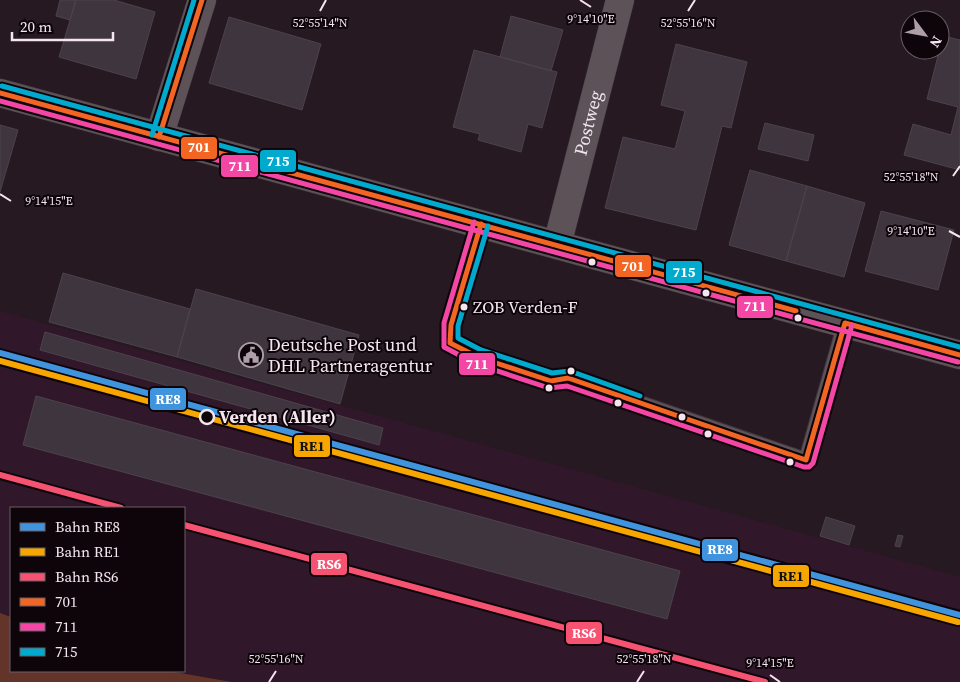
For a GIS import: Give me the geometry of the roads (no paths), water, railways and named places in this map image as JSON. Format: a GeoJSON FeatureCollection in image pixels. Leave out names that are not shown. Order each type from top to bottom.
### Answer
{"type":"FeatureCollection","features":[{"type":"Feature","properties":{"kind":"street"},"geometry":{"type":"LineString","coordinates":[[159,137],[202,0]]}},
{"type":"Feature","properties":{"kind":"street","name":"Postweg"},"geometry":{"type":"LineString","coordinates":[[556,245],[620,0]]}},
{"type":"Feature","properties":{"kind":"street"},"geometry":{"type":"LineString","coordinates":[[0,93],[960,355]]}},
{"type":"Feature","properties":{"kind":"lane"},"geometry":{"type":"LineString","coordinates":[[481,224],[452,325],[450,343],[478,357],[551,380],[568,378],[806,460],[845,324]]}},
{"type":"Feature","properties":{"kind":"rail line","name":"RE8"},"geometry":{"type":"LineString","coordinates":[[0,353],[960,615]]}},
{"type":"Feature","properties":{"kind":"rail line","name":"RE1"},"geometry":{"type":"LineString","coordinates":[[0,361],[958,622]]}},
{"type":"Feature","properties":{"kind":"rail line","name":"RS6"},"geometry":{"type":"LineString","coordinates":[[0,475],[117,507]]}},
{"type":"Feature","properties":{"kind":"rail line","name":"RS6"},"geometry":{"type":"LineString","coordinates":[[185,525],[765,682]]}},
{"type":"Feature","properties":{"kind":"place","name":"ZOB Verden-F"},"geometry":{"type":"Point","coordinates":[464,307]}},
{"type":"Feature","properties":{"kind":"place","name":"Deutsche Post und DHL Partneragentur"},"geometry":{"type":"Point","coordinates":[251,355]}},
{"type":"Feature","properties":{"kind":"place","name":"Verden (Aller)"},"geometry":{"type":"Point","coordinates":[207,417]}}]}
